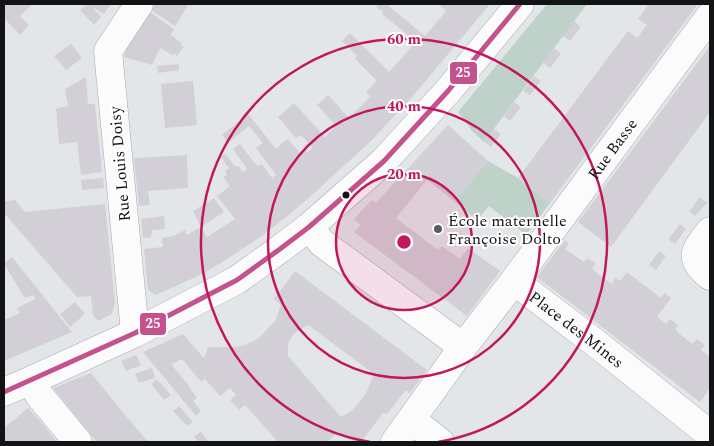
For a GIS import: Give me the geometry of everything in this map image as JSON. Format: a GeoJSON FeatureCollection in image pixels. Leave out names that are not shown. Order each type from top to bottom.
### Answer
{"type":"FeatureCollection","features":[{"type":"Feature","properties":{"kind":"street","name":"Rue Louis Doisy"},"geometry":{"type":"LineString","coordinates":[[135,333],[108,51],[139,4]]}},
{"type":"Feature","properties":{"kind":"street"},"geometry":{"type":"LineString","coordinates":[[4,392],[135,333],[237,280],[309,227],[384,161],[448,91],[520,4]]}},
{"type":"Feature","properties":{"kind":"street","name":"Rue Basse"},"geometry":{"type":"LineString","coordinates":[[514,281],[710,16]]}},
{"type":"Feature","properties":{"kind":"street"},"geometry":{"type":"LineString","coordinates":[[309,227],[322,243],[463,346]]}},
{"type":"Feature","properties":{"kind":"street"},"geometry":{"type":"LineString","coordinates":[[703,240],[695,258],[700,267],[710,276]]}},
{"type":"Feature","properties":{"kind":"street","name":"Place des Mines"},"geometry":{"type":"LineString","coordinates":[[412,420],[463,346],[514,281],[598,345],[702,430]]}},
{"type":"Feature","properties":{"kind":"street"},"geometry":{"type":"LineString","coordinates":[[32,380],[39,395],[78,442]]}},
{"type":"Feature","properties":{"kind":"street"},"geometry":{"type":"LineString","coordinates":[[395,442],[412,420],[440,442]]}},
{"type":"Feature","properties":{"kind":"green space"},"geometry":{"type":"Polygon","coordinates":[[[547,4],[587,4],[484,142],[472,131],[458,112],[547,4]]]}},
{"type":"Feature","properties":{"kind":"green space"},"geometry":{"type":"Polygon","coordinates":[[[488,161],[518,178],[550,203],[526,235],[489,206],[477,220],[454,201],[488,161]]]}},
{"type":"Feature","properties":{"kind":"building"},"geometry":{"type":"Polygon","coordinates":[[[8,4],[33,4],[20,16],[29,25],[20,35],[4,18],[4,8],[8,4]]]}},
{"type":"Feature","properties":{"kind":"building"},"geometry":{"type":"Polygon","coordinates":[[[87,4],[111,4],[104,14],[92,7],[101,17],[94,25],[80,10],[87,4]]]}},
{"type":"Feature","properties":{"kind":"building"},"geometry":{"type":"Polygon","coordinates":[[[155,4],[189,4],[175,26],[151,10],[155,4]]]}},
{"type":"Feature","properties":{"kind":"building"},"geometry":{"type":"Polygon","coordinates":[[[379,4],[386,4],[425,36],[446,11],[438,4],[490,4],[413,96],[371,141],[285,218],[259,238],[198,276],[156,295],[148,290],[144,249],[163,247],[162,238],[173,236],[185,230],[187,235],[201,227],[207,237],[235,219],[217,196],[230,186],[223,177],[227,175],[225,171],[229,168],[221,157],[225,154],[243,172],[247,169],[233,149],[240,144],[257,166],[262,164],[272,178],[276,175],[256,148],[263,143],[249,126],[228,143],[222,135],[248,114],[276,149],[287,139],[300,152],[304,149],[307,153],[313,148],[301,135],[296,138],[278,117],[294,103],[325,137],[336,126],[317,105],[328,95],[349,118],[370,97],[366,92],[377,81],[355,59],[357,56],[342,41],[350,33],[389,72],[416,42],[382,14],[383,12],[376,7],[379,4]]]}},
{"type":"Feature","properties":{"kind":"building"},"geometry":{"type":"Polygon","coordinates":[[[649,4],[698,4],[550,203],[518,178],[628,31],[637,38],[647,25],[638,19],[649,4]]]}},
{"type":"Feature","properties":{"kind":"building"},"geometry":{"type":"Polygon","coordinates":[[[150,12],[174,29],[171,35],[184,46],[177,56],[174,53],[173,56],[161,48],[152,65],[124,57],[127,46],[150,12]]]}},
{"type":"Feature","properties":{"kind":"building"},"geometry":{"type":"Polygon","coordinates":[[[574,21],[581,27],[570,41],[563,36],[574,21]]]}},
{"type":"Feature","properties":{"kind":"building"},"geometry":{"type":"Polygon","coordinates":[[[71,44],[82,58],[66,70],[54,56],[71,44]]]}},
{"type":"Feature","properties":{"kind":"building"},"geometry":{"type":"Polygon","coordinates":[[[710,46],[710,112],[611,247],[578,222],[710,46]]]}},
{"type":"Feature","properties":{"kind":"building"},"geometry":{"type":"Polygon","coordinates":[[[554,48],[561,54],[550,68],[543,63],[554,48]]]}},
{"type":"Feature","properties":{"kind":"building"},"geometry":{"type":"Polygon","coordinates":[[[179,64],[179,70],[158,73],[157,66],[179,64]]]}},
{"type":"Feature","properties":{"kind":"building"},"geometry":{"type":"Polygon","coordinates":[[[534,76],[541,81],[530,95],[523,91],[534,76]]]}},
{"type":"Feature","properties":{"kind":"building"},"geometry":{"type":"Polygon","coordinates":[[[86,77],[88,104],[95,104],[102,172],[81,175],[77,142],[59,144],[56,109],[68,106],[65,89],[86,77]]]}},
{"type":"Feature","properties":{"kind":"building"},"geometry":{"type":"Polygon","coordinates":[[[193,81],[197,125],[165,128],[161,84],[193,81]]]}},
{"type":"Feature","properties":{"kind":"building"},"geometry":{"type":"Polygon","coordinates":[[[514,102],[521,107],[510,121],[504,116],[514,102]]]}},
{"type":"Feature","properties":{"kind":"building"},"geometry":{"type":"Polygon","coordinates":[[[448,125],[488,161],[454,201],[427,180],[396,218],[438,250],[442,246],[460,259],[468,248],[500,271],[467,316],[354,232],[361,225],[354,220],[362,210],[372,200],[376,203],[448,125]]]}},
{"type":"Feature","properties":{"kind":"building"},"geometry":{"type":"Polygon","coordinates":[[[494,129],[501,134],[491,147],[484,142],[494,129]]]}},
{"type":"Feature","properties":{"kind":"building"},"geometry":{"type":"Polygon","coordinates":[[[187,155],[188,188],[148,191],[150,205],[139,206],[134,158],[187,155]]]}},
{"type":"Feature","properties":{"kind":"building"},"geometry":{"type":"Polygon","coordinates":[[[103,178],[104,188],[82,190],[81,180],[103,178]]]}},
{"type":"Feature","properties":{"kind":"building"},"geometry":{"type":"Polygon","coordinates":[[[700,197],[707,203],[695,216],[689,212],[700,197]]]}},
{"type":"Feature","properties":{"kind":"building"},"geometry":{"type":"Polygon","coordinates":[[[214,198],[224,212],[201,227],[193,211],[214,198]]]}},
{"type":"Feature","properties":{"kind":"building"},"geometry":{"type":"Polygon","coordinates":[[[15,200],[25,212],[105,204],[115,303],[112,314],[98,321],[93,315],[91,296],[77,297],[4,213],[4,202],[15,200]]]}},
{"type":"Feature","properties":{"kind":"building"},"geometry":{"type":"Polygon","coordinates":[[[164,216],[165,229],[152,230],[150,238],[143,238],[141,219],[164,216]]]}},
{"type":"Feature","properties":{"kind":"building"},"geometry":{"type":"Polygon","coordinates":[[[680,224],[686,229],[675,244],[668,239],[680,224]]]}},
{"type":"Feature","properties":{"kind":"building"},"geometry":{"type":"Polygon","coordinates":[[[565,240],[569,244],[565,249],[584,262],[588,258],[596,263],[592,269],[612,284],[615,278],[620,281],[627,272],[661,298],[664,293],[671,298],[657,317],[666,324],[670,319],[678,325],[675,330],[692,344],[697,339],[705,345],[701,350],[710,357],[710,388],[700,402],[537,277],[565,240]]]}},
{"type":"Feature","properties":{"kind":"building"},"geometry":{"type":"Polygon","coordinates":[[[659,251],[666,256],[656,270],[649,265],[659,251]]]}},
{"type":"Feature","properties":{"kind":"building"},"geometry":{"type":"Polygon","coordinates":[[[12,257],[72,332],[4,361],[4,320],[20,313],[17,308],[35,299],[33,295],[25,298],[4,264],[12,257]]]}},
{"type":"Feature","properties":{"kind":"building"},"geometry":{"type":"Polygon","coordinates":[[[295,271],[427,370],[410,393],[406,390],[387,414],[383,413],[361,442],[353,442],[338,432],[327,442],[278,442],[245,405],[239,410],[230,400],[236,395],[230,388],[220,396],[205,379],[201,382],[182,359],[171,364],[197,398],[193,401],[201,411],[196,416],[143,352],[183,334],[204,358],[208,347],[236,347],[245,345],[259,338],[275,321],[281,305],[274,299],[295,271]],[[308,325],[297,331],[288,344],[288,356],[341,417],[357,405],[366,393],[374,374],[308,325]]]}},
{"type":"Feature","properties":{"kind":"building"},"geometry":{"type":"Polygon","coordinates":[[[75,302],[85,314],[70,327],[60,314],[75,302]]]}},
{"type":"Feature","properties":{"kind":"building"},"geometry":{"type":"Polygon","coordinates":[[[136,355],[141,365],[126,371],[121,361],[136,355]]]}},
{"type":"Feature","properties":{"kind":"building"},"geometry":{"type":"Polygon","coordinates":[[[152,368],[155,378],[139,383],[135,374],[152,368]]]}},
{"type":"Feature","properties":{"kind":"building"},"geometry":{"type":"Polygon","coordinates":[[[91,373],[148,442],[97,442],[53,388],[91,373]]]}},
{"type":"Feature","properties":{"kind":"building"},"geometry":{"type":"Polygon","coordinates":[[[157,379],[171,395],[164,400],[151,384],[157,379]]]}},
{"type":"Feature","properties":{"kind":"building"},"geometry":{"type":"Polygon","coordinates":[[[179,406],[193,422],[187,426],[173,411],[179,406]]]}},
{"type":"Feature","properties":{"kind":"building"},"geometry":{"type":"Polygon","coordinates":[[[28,408],[57,442],[5,442],[4,428],[28,408]]]}},
{"type":"Feature","properties":{"kind":"building"},"geometry":{"type":"Polygon","coordinates":[[[201,431],[209,442],[199,442],[194,437],[201,431]]]}},
{"type":"Feature","properties":{"kind":"transit line","name":"25"},"geometry":{"type":"LineString","coordinates":[[4,392],[135,333],[237,280],[280,249],[309,227],[384,161],[448,91],[520,4]]}},
{"type":"Feature","properties":{"kind":"place","name":"École maternelle Françoise Dolto"},"geometry":{"type":"Point","coordinates":[438,229]}}]}
